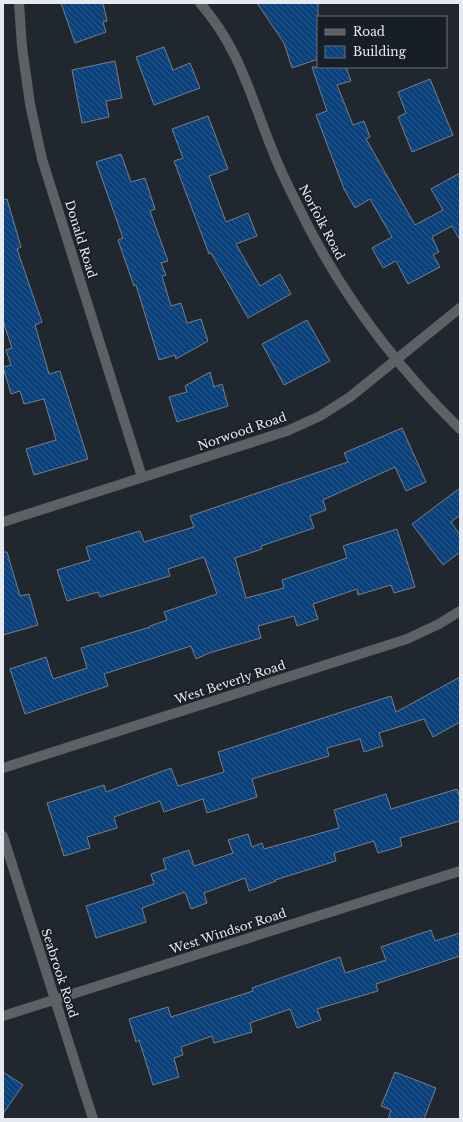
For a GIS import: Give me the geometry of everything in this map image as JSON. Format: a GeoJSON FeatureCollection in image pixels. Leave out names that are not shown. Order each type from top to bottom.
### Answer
{"type":"FeatureCollection","features":[{"type":"Feature","properties":{"kind":"street","name":"Donald Road"},"geometry":{"type":"LineString","coordinates":[[19,3],[22,47],[30,104],[42,159],[142,477]]}},
{"type":"Feature","properties":{"kind":"street","name":"Norfolk Road"},"geometry":{"type":"LineString","coordinates":[[200,3],[213,17],[231,45],[245,75],[275,156],[297,205],[326,259],[359,310],[396,360],[436,406],[460,429]]}},
{"type":"Feature","properties":{"kind":"street","name":"Norwood Road"},"geometry":{"type":"LineString","coordinates":[[3,522],[287,431],[313,419],[350,397],[460,308]]}},
{"type":"Feature","properties":{"kind":"street","name":"West Beverly Road"},"geometry":{"type":"LineString","coordinates":[[3,768],[407,639],[439,624],[460,611]]}},
{"type":"Feature","properties":{"kind":"street","name":"Seabrook Road"},"geometry":{"type":"LineString","coordinates":[[3,836],[93,1119]]}},
{"type":"Feature","properties":{"kind":"street","name":"West Windsor Road"},"geometry":{"type":"LineString","coordinates":[[3,1016],[460,871]]}},
{"type":"Feature","properties":{"kind":"building"},"geometry":{"type":"Polygon","coordinates":[[[61,3],[103,3],[107,21],[103,22],[106,32],[75,43],[61,3]]]}},
{"type":"Feature","properties":{"kind":"building"},"geometry":{"type":"Polygon","coordinates":[[[257,3],[318,3],[317,59],[292,68],[284,43],[257,3]]]}},
{"type":"Feature","properties":{"kind":"building"},"geometry":{"type":"Polygon","coordinates":[[[164,47],[173,70],[190,63],[200,88],[154,105],[136,57],[164,47]]]}},
{"type":"Feature","properties":{"kind":"building"},"geometry":{"type":"Polygon","coordinates":[[[115,61],[122,98],[106,101],[109,117],[82,123],[72,70],[115,61]]]}},
{"type":"Feature","properties":{"kind":"building"},"geometry":{"type":"Polygon","coordinates":[[[312,67],[346,68],[351,81],[337,85],[353,125],[364,121],[370,137],[366,139],[415,225],[443,210],[431,189],[460,173],[460,240],[452,226],[432,237],[439,252],[433,255],[440,267],[408,284],[396,261],[383,268],[372,248],[392,237],[370,199],[355,208],[344,189],[316,115],[327,111],[312,67]]]}},
{"type":"Feature","properties":{"kind":"building"},"geometry":{"type":"Polygon","coordinates":[[[430,79],[453,135],[412,152],[398,117],[406,113],[398,92],[430,79]]]}},
{"type":"Feature","properties":{"kind":"building"},"geometry":{"type":"Polygon","coordinates":[[[208,116],[228,169],[209,176],[226,222],[248,213],[257,236],[236,244],[260,286],[280,274],[291,294],[248,318],[211,253],[209,254],[174,161],[183,158],[172,129],[208,116]]]}},
{"type":"Feature","properties":{"kind":"building"},"geometry":{"type":"Polygon","coordinates":[[[121,154],[131,182],[145,178],[155,209],[150,211],[168,261],[161,263],[166,275],[162,276],[171,306],[181,303],[187,323],[201,319],[208,341],[176,359],[175,355],[159,360],[136,285],[134,286],[118,240],[123,238],[96,162],[121,154]]]}},
{"type":"Feature","properties":{"kind":"building"},"geometry":{"type":"Polygon","coordinates":[[[7,199],[21,247],[17,249],[42,322],[35,325],[49,374],[60,371],[88,459],[34,475],[26,449],[56,440],[44,399],[24,404],[20,391],[11,394],[3,367],[11,365],[6,350],[12,348],[3,321],[3,200],[7,199]]]}},
{"type":"Feature","properties":{"kind":"building"},"geometry":{"type":"Polygon","coordinates":[[[307,320],[330,361],[284,385],[262,344],[307,320]]]}},
{"type":"Feature","properties":{"kind":"building"},"geometry":{"type":"Polygon","coordinates":[[[210,372],[214,387],[222,384],[228,406],[177,422],[169,397],[187,392],[185,386],[210,372]]]}},
{"type":"Feature","properties":{"kind":"building"},"geometry":{"type":"Polygon","coordinates":[[[402,428],[426,482],[406,491],[395,467],[323,500],[326,510],[310,516],[314,528],[261,546],[262,549],[235,558],[246,598],[284,588],[282,580],[347,558],[343,546],[397,529],[415,587],[394,593],[391,585],[358,595],[357,589],[313,604],[318,619],[297,626],[294,616],[258,626],[261,638],[209,653],[196,659],[191,646],[104,674],[108,686],[25,714],[10,669],[46,657],[53,679],[87,668],[81,648],[150,627],[167,620],[164,612],[217,594],[204,557],[168,569],[170,576],[100,597],[98,592],[67,601],[57,570],[90,560],[86,547],[140,531],[144,542],[194,527],[190,516],[348,462],[344,453],[402,428]]]}},
{"type":"Feature","properties":{"kind":"building"},"geometry":{"type":"Polygon","coordinates":[[[460,488],[460,515],[451,522],[460,535],[460,552],[443,565],[412,524],[460,488]]]}},
{"type":"Feature","properties":{"kind":"building"},"geometry":{"type":"Polygon","coordinates":[[[3,552],[7,552],[20,596],[29,594],[38,625],[3,635],[3,552]]]}},
{"type":"Feature","properties":{"kind":"building"},"geometry":{"type":"Polygon","coordinates":[[[460,677],[460,722],[433,737],[424,719],[379,733],[383,746],[364,752],[360,739],[327,748],[329,756],[252,779],[257,797],[207,813],[203,799],[164,812],[160,801],[114,817],[117,828],[87,837],[90,848],[64,856],[47,803],[104,785],[106,792],[171,768],[178,786],[224,772],[218,752],[391,696],[396,712],[460,677]]]}},
{"type":"Feature","properties":{"kind":"building"},"geometry":{"type":"Polygon","coordinates":[[[457,789],[460,798],[460,821],[400,838],[402,846],[378,853],[374,841],[334,853],[336,861],[275,880],[276,881],[249,891],[245,878],[204,893],[207,903],[191,909],[185,892],[142,908],[146,922],[96,938],[86,906],[154,884],[151,874],[166,869],[163,859],[189,850],[194,866],[233,853],[228,840],[248,834],[252,847],[262,843],[264,849],[339,828],[334,810],[386,794],[391,809],[457,789]]]}},
{"type":"Feature","properties":{"kind":"building"},"geometry":{"type":"Polygon","coordinates":[[[431,930],[435,941],[460,933],[460,956],[376,984],[378,991],[317,1009],[321,1020],[297,1028],[290,1009],[250,1023],[252,1032],[214,1043],[212,1036],[181,1047],[183,1055],[174,1058],[179,1077],[153,1085],[139,1040],[136,1042],[129,1019],[168,1007],[171,1017],[253,991],[252,988],[340,957],[345,973],[386,960],[381,947],[431,930]]]}},
{"type":"Feature","properties":{"kind":"building"},"geometry":{"type":"Polygon","coordinates":[[[3,1072],[23,1085],[3,1114],[3,1072]]]}},
{"type":"Feature","properties":{"kind":"building"},"geometry":{"type":"Polygon","coordinates":[[[395,1072],[436,1088],[424,1119],[388,1119],[391,1110],[381,1106],[395,1072]]]}}]}
